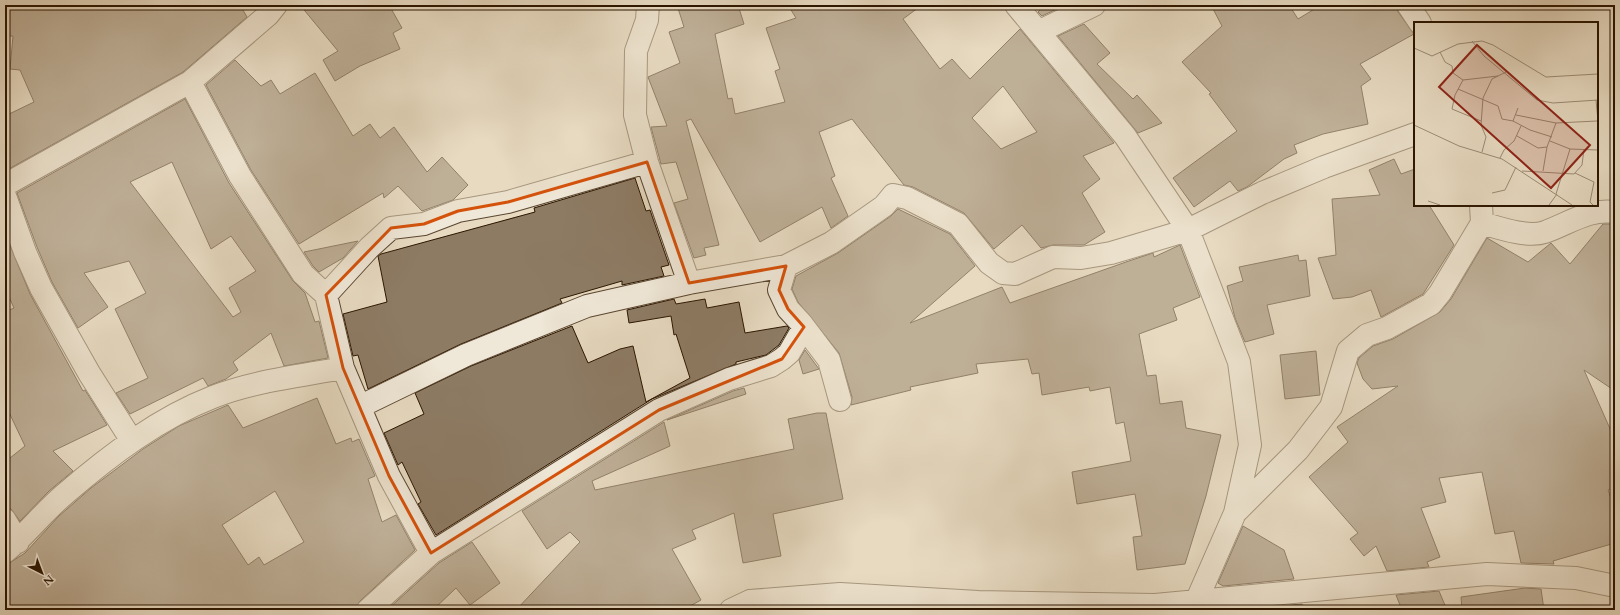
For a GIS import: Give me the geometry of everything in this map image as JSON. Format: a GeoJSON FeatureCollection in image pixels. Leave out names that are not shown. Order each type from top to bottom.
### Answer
{"type":"FeatureCollection","features":[{"type":"Feature","properties":{"kind":"street"},"geometry":{"type":"LineString","coordinates":[[5,185],[190,82],[268,15],[276,5]]}},
{"type":"Feature","properties":{"kind":"street"},"geometry":{"type":"LineString","coordinates":[[648,5],[647,20],[636,51],[635,115],[647,162],[689,283]]}},
{"type":"Feature","properties":{"kind":"street"},"geometry":{"type":"LineString","coordinates":[[1016,5],[1040,31],[1125,136],[1188,230],[1239,362],[1250,445],[1235,513],[1196,602]]}},
{"type":"Feature","properties":{"kind":"street"},"geometry":{"type":"LineString","coordinates":[[1040,31],[1094,5]]}},
{"type":"Feature","properties":{"kind":"street"},"geometry":{"type":"LineString","coordinates":[[1408,5],[1419,22]]}},
{"type":"Feature","properties":{"kind":"street"},"geometry":{"type":"LineString","coordinates":[[190,82],[244,182],[303,274],[326,295],[343,368],[361,406],[389,476],[431,553]]}},
{"type":"Feature","properties":{"kind":"street"},"geometry":{"type":"LineString","coordinates":[[361,406],[466,355],[587,306],[689,283],[786,266],[831,243],[884,206],[893,195],[908,198],[958,224],[989,263],[1003,273],[1015,274],[1053,257],[1081,258],[1111,253],[1188,230],[1262,193],[1324,167],[1414,134]]}},
{"type":"Feature","properties":{"kind":"street"},"geometry":{"type":"LineString","coordinates":[[326,295],[369,248],[391,228],[424,224],[458,211],[508,202],[647,162]]}},
{"type":"Feature","properties":{"kind":"street"},"geometry":{"type":"LineString","coordinates":[[5,196],[25,252],[41,288],[89,373],[132,441]]}},
{"type":"Feature","properties":{"kind":"street"},"geometry":{"type":"LineString","coordinates":[[1235,513],[1298,450],[1331,407],[1348,351],[1367,335],[1387,328],[1432,304],[1440,293],[1482,214],[1510,232],[1544,232],[1579,216],[1604,210],[1615,212]]}},
{"type":"Feature","properties":{"kind":"street"},"geometry":{"type":"LineString","coordinates":[[786,266],[779,290],[788,309],[829,360],[840,400]]}},
{"type":"Feature","properties":{"kind":"street"},"geometry":{"type":"LineString","coordinates":[[368,610],[431,553],[660,410],[728,379],[771,366],[782,359],[789,353],[804,327]]}},
{"type":"Feature","properties":{"kind":"street"},"geometry":{"type":"LineString","coordinates":[[11,547],[65,494],[132,441],[168,419],[213,397],[255,385],[343,368]]}},
{"type":"Feature","properties":{"kind":"street"},"geometry":{"type":"LineString","coordinates":[[5,520],[11,547]]}},
{"type":"Feature","properties":{"kind":"street"},"geometry":{"type":"LineString","coordinates":[[731,610],[750,601],[840,594],[986,602],[1155,605],[1487,574],[1576,578],[1615,586]]}},
{"type":"Feature","properties":{"kind":"highlighted area"},"geometry":{"type":"Polygon","coordinates":[[[647,162],[689,283],[786,266],[779,290],[788,309],[804,327],[782,359],[659,410],[431,553],[389,476],[343,368],[326,295],[391,228],[424,224],[458,211],[508,202],[647,162]]]}},
{"type":"Feature","properties":{"kind":"building"},"geometry":{"type":"Polygon","coordinates":[[[5,5],[240,5],[247,17],[183,72],[5,171],[5,116],[34,102],[20,70],[10,69],[13,36],[5,36],[5,5]]]}},
{"type":"Feature","properties":{"kind":"building"},"geometry":{"type":"Polygon","coordinates":[[[300,5],[389,5],[402,28],[393,33],[400,49],[360,66],[335,81],[323,60],[338,51],[300,5]]]}},
{"type":"Feature","properties":{"kind":"building"},"geometry":{"type":"Polygon","coordinates":[[[677,5],[738,5],[744,24],[715,34],[728,99],[732,98],[735,114],[785,102],[775,71],[780,69],[766,28],[796,18],[788,5],[922,5],[903,19],[940,69],[952,59],[970,79],[1020,29],[1114,143],[1083,156],[1100,179],[1082,193],[1105,232],[1084,245],[1053,245],[1041,248],[1022,225],[994,249],[964,213],[913,187],[904,185],[852,119],[819,132],[835,176],[831,178],[848,216],[831,228],[822,207],[760,242],[691,119],[686,121],[719,245],[704,248],[706,255],[694,258],[674,203],[688,199],[676,162],[661,164],[651,127],[667,126],[648,77],[680,63],[669,32],[684,27],[677,5]],[[1003,86],[972,118],[1001,149],[1037,132],[1003,86]]]}},
{"type":"Feature","properties":{"kind":"building"},"geometry":{"type":"Polygon","coordinates":[[[1045,5],[1065,5],[1042,16],[1038,12],[1045,5]]]}},
{"type":"Feature","properties":{"kind":"building"},"geometry":{"type":"Polygon","coordinates":[[[1211,5],[1289,5],[1298,19],[1321,5],[1396,5],[1398,12],[1414,34],[1360,64],[1371,79],[1361,86],[1368,124],[1323,134],[1294,145],[1297,153],[1284,159],[1247,187],[1238,191],[1230,181],[1194,207],[1173,178],[1237,131],[1209,94],[1211,93],[1182,62],[1222,26],[1211,5]]]}},
{"type":"Feature","properties":{"kind":"building"},"geometry":{"type":"Polygon","coordinates":[[[1084,24],[1110,53],[1097,64],[1133,99],[1137,95],[1162,123],[1138,133],[1058,36],[1084,24]]]}},
{"type":"Feature","properties":{"kind":"building"},"geometry":{"type":"Polygon","coordinates":[[[235,60],[261,86],[271,80],[280,94],[315,73],[353,136],[370,124],[380,138],[394,127],[427,172],[442,157],[468,185],[453,200],[422,211],[398,186],[384,198],[383,193],[299,244],[251,170],[206,85],[235,60]]]}},
{"type":"Feature","properties":{"kind":"building"},"geometry":{"type":"Polygon","coordinates":[[[185,99],[229,183],[293,281],[305,293],[315,322],[319,321],[328,358],[284,366],[271,333],[233,362],[238,370],[226,379],[208,386],[203,378],[130,414],[116,393],[148,378],[115,309],[146,293],[129,261],[84,273],[108,307],[78,328],[52,282],[17,193],[185,99]],[[172,162],[130,182],[233,317],[241,312],[229,288],[256,271],[231,236],[211,249],[172,162]]]}},
{"type":"Feature","properties":{"kind":"building"},"geometry":{"type":"Polygon","coordinates":[[[1394,159],[1401,174],[1414,169],[1414,206],[1430,206],[1454,245],[1423,294],[1381,317],[1371,290],[1352,297],[1333,299],[1318,258],[1336,255],[1332,199],[1380,195],[1369,170],[1394,159]]]}},
{"type":"Feature","properties":{"kind":"building"},"geometry":{"type":"Polygon","coordinates":[[[635,178],[646,211],[650,210],[669,265],[661,267],[664,276],[622,285],[622,281],[560,299],[562,303],[461,344],[368,389],[358,355],[353,356],[343,314],[387,302],[378,256],[535,212],[534,208],[635,178]]]}},
{"type":"Feature","properties":{"kind":"building"},"geometry":{"type":"Polygon","coordinates":[[[898,209],[950,234],[975,266],[910,323],[1002,287],[1010,303],[1153,253],[1154,257],[1180,245],[1200,297],[1173,308],[1177,320],[1139,334],[1147,376],[1156,375],[1160,404],[1182,401],[1186,428],[1221,435],[1206,496],[1185,564],[1137,570],[1133,537],[1142,536],[1135,494],[1077,504],[1072,472],[1131,461],[1124,422],[1116,424],[1110,387],[1090,391],[1089,387],[1042,395],[1039,373],[1032,374],[1028,359],[976,364],[978,373],[910,387],[911,390],[851,405],[852,397],[839,353],[798,302],[792,289],[796,276],[838,253],[891,216],[898,209]]]}},
{"type":"Feature","properties":{"kind":"building"},"geometry":{"type":"Polygon","coordinates":[[[1603,224],[1615,224],[1615,391],[1584,370],[1615,440],[1615,488],[1608,490],[1615,509],[1615,543],[1553,561],[1554,564],[1521,563],[1514,531],[1495,534],[1482,472],[1439,478],[1446,502],[1421,508],[1440,557],[1427,562],[1429,567],[1387,571],[1376,546],[1364,556],[1350,539],[1358,533],[1309,477],[1348,442],[1337,427],[1398,386],[1372,389],[1363,379],[1357,363],[1359,358],[1373,346],[1393,339],[1440,312],[1451,299],[1487,238],[1528,262],[1551,243],[1570,264],[1603,224]]]}},
{"type":"Feature","properties":{"kind":"building"},"geometry":{"type":"Polygon","coordinates":[[[5,233],[30,294],[83,391],[85,390],[107,425],[53,451],[73,471],[49,491],[20,521],[11,509],[5,508],[5,462],[25,446],[5,404],[5,312],[14,308],[5,288],[5,233]]]}},
{"type":"Feature","properties":{"kind":"building"},"geometry":{"type":"Polygon","coordinates":[[[358,241],[343,258],[319,272],[304,252],[358,241]]]}},
{"type":"Feature","properties":{"kind":"building"},"geometry":{"type":"Polygon","coordinates":[[[1298,255],[1299,261],[1306,260],[1310,296],[1267,305],[1274,334],[1245,342],[1235,318],[1227,286],[1243,281],[1239,267],[1298,255]]]}},
{"type":"Feature","properties":{"kind":"building"},"geometry":{"type":"Polygon","coordinates":[[[674,299],[676,304],[705,299],[707,308],[739,302],[745,333],[787,326],[789,328],[779,345],[766,355],[736,362],[736,364],[652,399],[436,535],[418,504],[421,502],[402,462],[398,465],[384,433],[424,414],[415,393],[471,366],[572,326],[588,363],[620,349],[633,346],[646,402],[690,378],[676,334],[674,335],[671,316],[629,323],[627,310],[674,299]]]}},
{"type":"Feature","properties":{"kind":"building"},"geometry":{"type":"Polygon","coordinates":[[[805,350],[819,369],[803,374],[799,360],[805,350]]]}},
{"type":"Feature","properties":{"kind":"building"},"geometry":{"type":"Polygon","coordinates":[[[1316,351],[1320,395],[1285,399],[1280,355],[1316,351]]]}},
{"type":"Feature","properties":{"kind":"building"},"geometry":{"type":"Polygon","coordinates":[[[744,388],[746,394],[667,420],[733,391],[744,388]]]}},
{"type":"Feature","properties":{"kind":"building"},"geometry":{"type":"Polygon","coordinates":[[[317,398],[336,444],[351,438],[352,442],[359,439],[375,476],[368,479],[382,522],[396,515],[415,550],[360,601],[356,610],[5,610],[5,566],[25,553],[59,516],[91,488],[143,449],[179,426],[228,405],[243,428],[317,398]],[[275,491],[222,525],[248,565],[259,557],[264,565],[304,542],[275,491]]]}},
{"type":"Feature","properties":{"kind":"building"},"geometry":{"type":"Polygon","coordinates":[[[817,413],[826,413],[843,499],[773,514],[781,556],[743,563],[734,513],[692,530],[696,539],[672,549],[701,600],[683,610],[516,610],[580,542],[570,532],[547,549],[522,511],[664,422],[670,446],[592,481],[595,490],[794,449],[788,419],[817,413]]]}},
{"type":"Feature","properties":{"kind":"building"},"geometry":{"type":"Polygon","coordinates":[[[1243,526],[1284,550],[1294,579],[1223,586],[1218,583],[1243,526]]]}},
{"type":"Feature","properties":{"kind":"building"},"geometry":{"type":"Polygon","coordinates":[[[472,542],[500,583],[470,605],[456,588],[433,610],[387,610],[439,563],[472,542]]]}},
{"type":"Feature","properties":{"kind":"building"},"geometry":{"type":"Polygon","coordinates":[[[1525,588],[1541,589],[1544,610],[1462,610],[1461,597],[1525,588]]]}},
{"type":"Feature","properties":{"kind":"building"},"geometry":{"type":"Polygon","coordinates":[[[1439,591],[1447,610],[1402,610],[1396,595],[1439,591]]]}},
{"type":"Feature","properties":{"kind":"building"},"geometry":{"type":"Polygon","coordinates":[[[1302,604],[1304,610],[1264,610],[1260,608],[1302,604]]]}}]}
